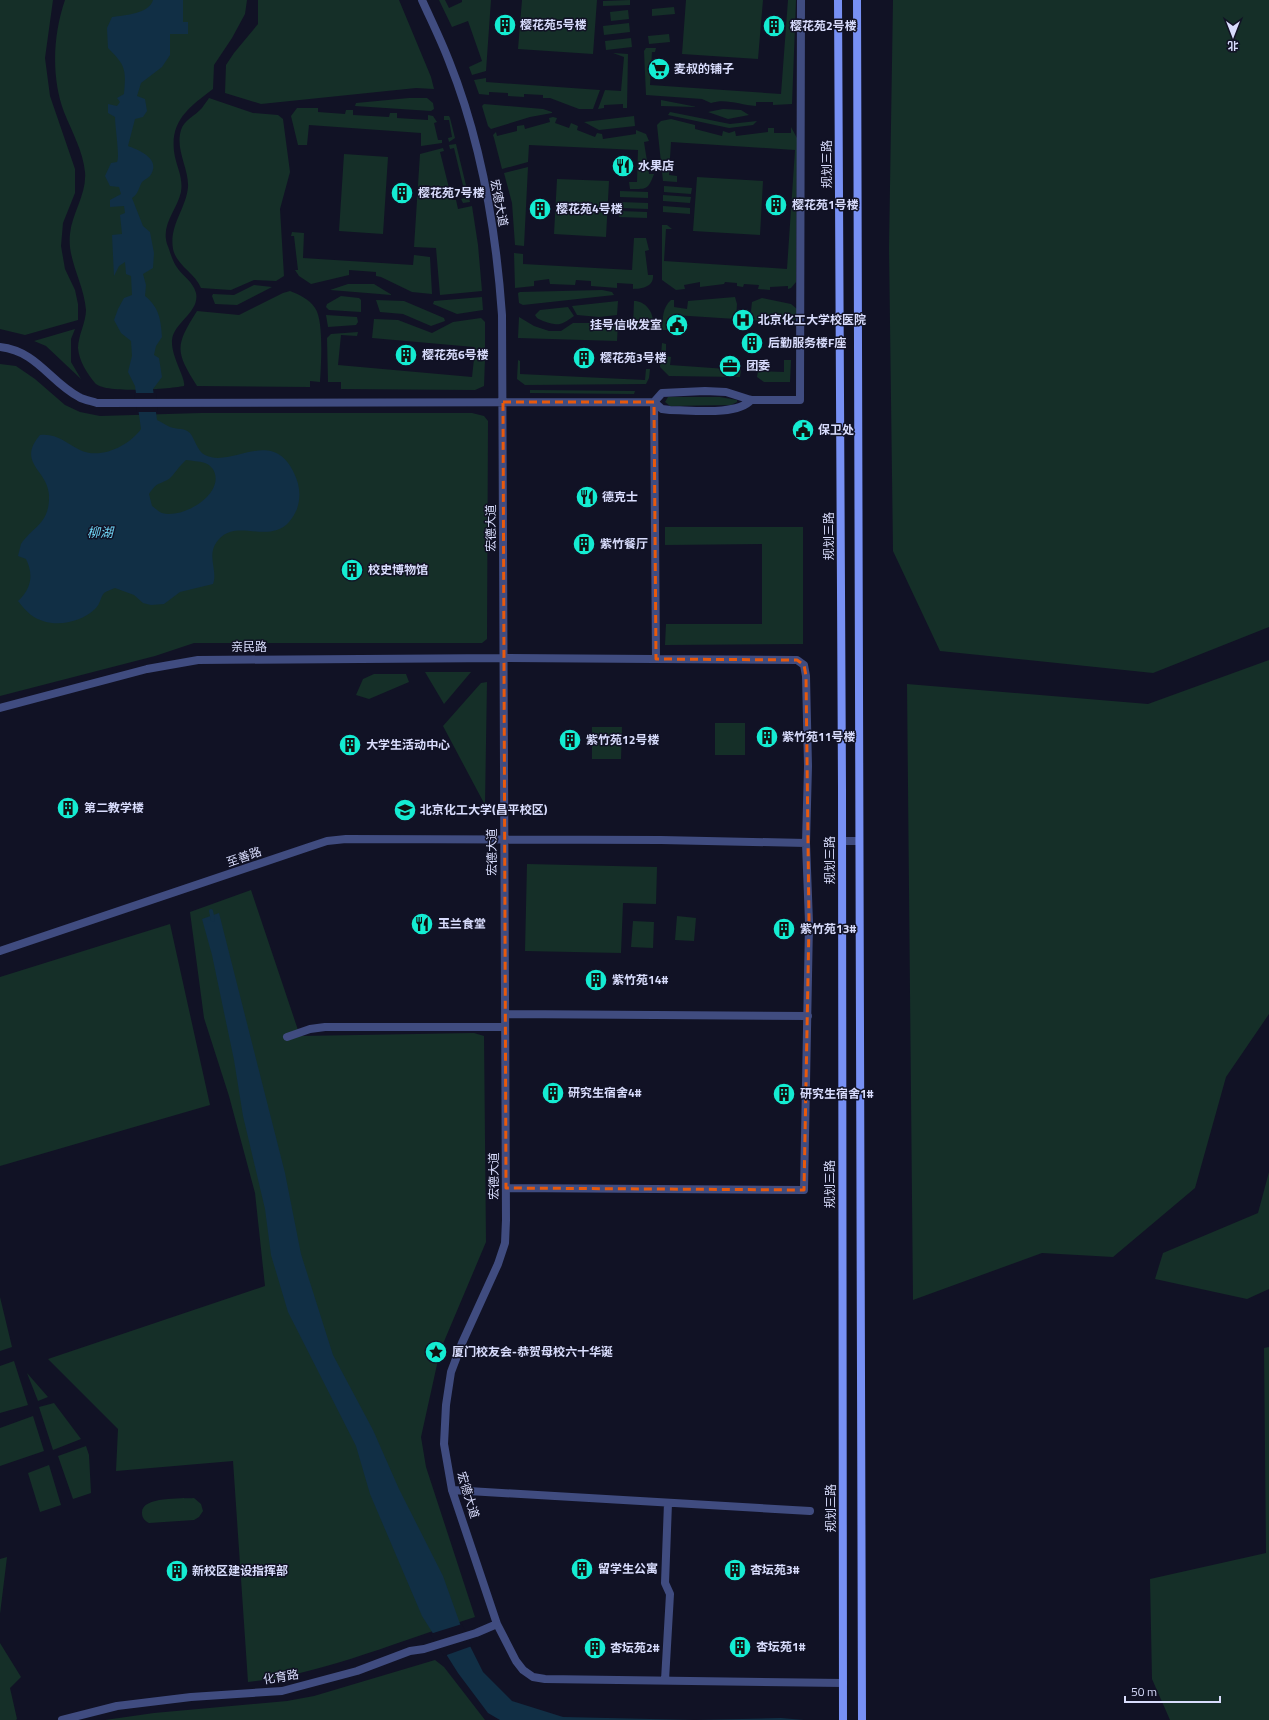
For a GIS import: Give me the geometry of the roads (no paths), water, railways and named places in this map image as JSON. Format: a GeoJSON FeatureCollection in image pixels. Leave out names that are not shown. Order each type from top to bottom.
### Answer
{"type":"FeatureCollection","features":[{"type":"Feature","properties":{"kind":"main road","name":"规划三路"},"geometry":{"type":"LineString","coordinates":[[838,0],[842,842],[843,1720]]}},
{"type":"Feature","properties":{"kind":"main road"},"geometry":{"type":"LineString","coordinates":[[856,0],[862,1720]]}},
{"type":"Feature","properties":{"kind":"street","name":"宏德大道"},"geometry":{"type":"LineString","coordinates":[[422,0],[449,60],[464,104],[487,199],[495,246],[502,315],[505,1243],[492,1281],[457,1353],[448,1385],[444,1444],[452,1490],[497,1624],[516,1661],[523,1670],[533,1676],[566,1679],[843,1684]]}},
{"type":"Feature","properties":{"kind":"street"},"geometry":{"type":"LineString","coordinates":[[656,659],[654,402],[662,393],[687,391],[726,392],[740,395],[751,400],[800,400],[801,0]]}},
{"type":"Feature","properties":{"kind":"street"},"geometry":{"type":"LineString","coordinates":[[0,347],[24,354],[38,362],[78,397],[96,403],[654,402],[662,409],[670,410],[729,410],[746,406],[751,400]]}},
{"type":"Feature","properties":{"kind":"street","name":"亲民路"},"geometry":{"type":"LineString","coordinates":[[0,708],[147,669],[198,660],[504,658],[797,660],[804,665],[806,676],[808,751],[806,842]]}},
{"type":"Feature","properties":{"kind":"street","name":"至善路"},"geometry":{"type":"LineString","coordinates":[[0,951],[215,880],[327,841],[364,838],[504,838],[806,842]]}},
{"type":"Feature","properties":{"kind":"street"},"geometry":{"type":"LineString","coordinates":[[842,842],[859,841]]}},
{"type":"Feature","properties":{"kind":"street"},"geometry":{"type":"LineString","coordinates":[[506,1188],[804,1190],[809,923],[806,842]]}},
{"type":"Feature","properties":{"kind":"street"},"geometry":{"type":"LineString","coordinates":[[505,1014],[808,1016]]}},
{"type":"Feature","properties":{"kind":"street"},"geometry":{"type":"LineString","coordinates":[[287,1037],[310,1029],[325,1027],[505,1027]]}},
{"type":"Feature","properties":{"kind":"street"},"geometry":{"type":"LineString","coordinates":[[452,1490],[810,1511]]}},
{"type":"Feature","properties":{"kind":"street"},"geometry":{"type":"LineString","coordinates":[[665,1680],[670,1594],[665,1583],[668,1503]]}},
{"type":"Feature","properties":{"kind":"street","name":"化育路"},"geometry":{"type":"LineString","coordinates":[[62,1720],[117,1706],[191,1697],[282,1691],[357,1671],[410,1651],[428,1648],[476,1633],[497,1624]]}},
{"type":"Feature","properties":{"kind":"water","name":"柳湖"},"geometry":{"type":"Polygon","coordinates":[[[153,0],[183,0],[183,22],[188,22],[188,34],[170,34],[170,55],[162,67],[141,83],[137,96],[145,99],[147,111],[143,117],[135,119],[128,146],[148,156],[153,165],[153,170],[150,176],[142,182],[137,193],[132,198],[143,226],[150,232],[154,253],[153,268],[143,274],[146,285],[145,296],[150,300],[156,309],[160,319],[162,331],[162,337],[156,346],[154,355],[159,358],[162,377],[153,389],[157,420],[170,427],[188,431],[202,453],[216,458],[263,450],[275,452],[285,459],[294,473],[299,486],[299,500],[294,516],[281,529],[269,532],[244,530],[229,532],[222,536],[213,548],[212,553],[214,574],[213,584],[180,592],[164,604],[151,605],[143,603],[134,595],[115,588],[104,593],[97,607],[81,618],[64,623],[47,622],[31,615],[18,601],[26,592],[30,582],[30,571],[26,559],[18,556],[21,544],[44,519],[49,505],[47,486],[32,460],[31,453],[33,445],[40,435],[46,435],[61,439],[88,453],[105,452],[122,446],[141,429],[135,386],[128,372],[132,356],[131,341],[121,333],[114,320],[124,298],[132,295],[131,276],[126,274],[125,262],[119,266],[114,276],[112,235],[122,234],[120,215],[125,213],[124,206],[110,207],[110,200],[121,194],[119,187],[110,186],[105,176],[111,163],[117,162],[118,159],[115,117],[108,113],[108,104],[117,106],[120,102],[117,98],[124,94],[125,73],[122,64],[108,48],[107,28],[112,17],[136,13],[151,5],[153,0]],[[186,460],[169,479],[156,485],[149,494],[152,506],[162,513],[180,513],[189,509],[206,498],[212,490],[215,482],[215,474],[213,469],[205,463],[186,460]]]}},
{"type":"Feature","properties":{"kind":"water"},"geometry":{"type":"Polygon","coordinates":[[[219,913],[285,1173],[301,1254],[333,1355],[373,1430],[399,1489],[443,1576],[463,1632],[483,1672],[512,1701],[563,1717],[695,1720],[500,1720],[488,1713],[458,1673],[422,1616],[370,1494],[356,1446],[288,1312],[271,1255],[265,1209],[243,1116],[234,1060],[212,955],[202,919],[219,913]]]}},
{"type":"Feature","properties":{"kind":"water"},"geometry":{"type":"Polygon","coordinates":[[[781,1718],[804,1720],[695,1720],[781,1718]]]}},
{"type":"Feature","properties":{"kind":"waterway"},"geometry":{"type":"LineString","coordinates":[[211,911],[213,920]]}},
{"type":"Feature","properties":{"kind":"place","name":"樱花苑5号楼"},"geometry":{"type":"Point","coordinates":[505,25]}},
{"type":"Feature","properties":{"kind":"place","name":"樱花苑2号楼"},"geometry":{"type":"Point","coordinates":[774,26]}},
{"type":"Feature","properties":{"kind":"place","name":"麦叔的铺子"},"geometry":{"type":"Point","coordinates":[659,69]}},
{"type":"Feature","properties":{"kind":"place","name":"水果店"},"geometry":{"type":"Point","coordinates":[623,166]}},
{"type":"Feature","properties":{"kind":"place","name":"樱花苑7号楼"},"geometry":{"type":"Point","coordinates":[402,193]}},
{"type":"Feature","properties":{"kind":"place","name":"樱花苑1号楼"},"geometry":{"type":"Point","coordinates":[776,205]}},
{"type":"Feature","properties":{"kind":"place","name":"樱花苑4号楼"},"geometry":{"type":"Point","coordinates":[540,209]}},
{"type":"Feature","properties":{"kind":"place","name":"北京化工大学校医院"},"geometry":{"type":"Point","coordinates":[743,320]}},
{"type":"Feature","properties":{"kind":"place","name":"挂号信收发室"},"geometry":{"type":"Point","coordinates":[677,325]}},
{"type":"Feature","properties":{"kind":"place","name":"后勤服务楼F座"},"geometry":{"type":"Point","coordinates":[752,343]}},
{"type":"Feature","properties":{"kind":"place","name":"樱花苑6号楼"},"geometry":{"type":"Point","coordinates":[406,355]}},
{"type":"Feature","properties":{"kind":"place","name":"樱花苑3号楼"},"geometry":{"type":"Point","coordinates":[584,358]}},
{"type":"Feature","properties":{"kind":"place","name":"团委"},"geometry":{"type":"Point","coordinates":[730,366]}},
{"type":"Feature","properties":{"kind":"place","name":"保卫处"},"geometry":{"type":"Point","coordinates":[803,430]}},
{"type":"Feature","properties":{"kind":"place","name":"德克士"},"geometry":{"type":"Point","coordinates":[587,497]}},
{"type":"Feature","properties":{"kind":"place","name":"紫竹餐厅"},"geometry":{"type":"Point","coordinates":[584,544]}},
{"type":"Feature","properties":{"kind":"place","name":"校史博物馆"},"geometry":{"type":"Point","coordinates":[352,570]}},
{"type":"Feature","properties":{"kind":"place","name":"紫竹苑11号楼"},"geometry":{"type":"Point","coordinates":[767,737]}},
{"type":"Feature","properties":{"kind":"place","name":"紫竹苑12号楼"},"geometry":{"type":"Point","coordinates":[570,740]}},
{"type":"Feature","properties":{"kind":"place","name":"大学生活动中心"},"geometry":{"type":"Point","coordinates":[350,745]}},
{"type":"Feature","properties":{"kind":"place","name":"第二教学楼"},"geometry":{"type":"Point","coordinates":[68,808]}},
{"type":"Feature","properties":{"kind":"place","name":"北京化工大学(昌平校区)"},"geometry":{"type":"Point","coordinates":[405,810]}},
{"type":"Feature","properties":{"kind":"place","name":"玉兰食堂"},"geometry":{"type":"Point","coordinates":[422,924]}},
{"type":"Feature","properties":{"kind":"place","name":"紫竹苑13#"},"geometry":{"type":"Point","coordinates":[784,929]}},
{"type":"Feature","properties":{"kind":"place","name":"紫竹苑14#"},"geometry":{"type":"Point","coordinates":[596,980]}},
{"type":"Feature","properties":{"kind":"place","name":"研究生宿舍4#"},"geometry":{"type":"Point","coordinates":[553,1093]}},
{"type":"Feature","properties":{"kind":"place","name":"研究生宿舍1#"},"geometry":{"type":"Point","coordinates":[784,1094]}},
{"type":"Feature","properties":{"kind":"place","name":"厦门校友会-恭贺母校六十华诞"},"geometry":{"type":"Point","coordinates":[436,1352]}},
{"type":"Feature","properties":{"kind":"place","name":"留学生公寓"},"geometry":{"type":"Point","coordinates":[582,1569]}},
{"type":"Feature","properties":{"kind":"place","name":"杏坛苑3#"},"geometry":{"type":"Point","coordinates":[735,1570]}},
{"type":"Feature","properties":{"kind":"place","name":"新校区建设指挥部"},"geometry":{"type":"Point","coordinates":[177,1571]}},
{"type":"Feature","properties":{"kind":"place","name":"杏坛苑1#"},"geometry":{"type":"Point","coordinates":[740,1647]}},
{"type":"Feature","properties":{"kind":"place","name":"杏坛苑2#"},"geometry":{"type":"Point","coordinates":[595,1648]}}]}
